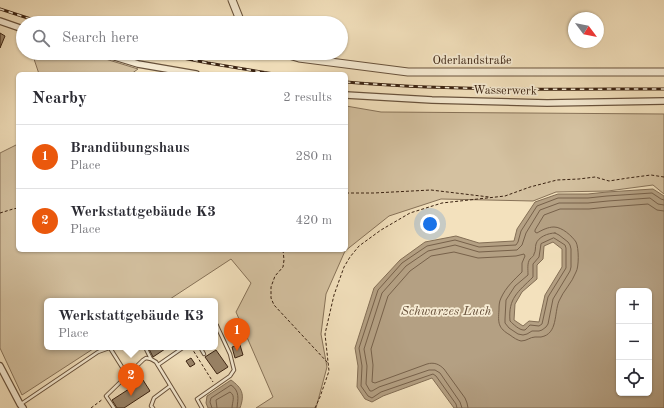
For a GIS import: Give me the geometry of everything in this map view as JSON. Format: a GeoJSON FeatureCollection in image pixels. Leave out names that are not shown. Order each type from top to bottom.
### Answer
{"type":"FeatureCollection","features":[{"type":"Feature","properties":{"kind":"street"},"geometry":{"type":"LineString","coordinates":[[232,0],[238,16]]}},
{"type":"Feature","properties":{"kind":"street"},"geometry":{"type":"LineString","coordinates":[[0,22],[16,27]]}},
{"type":"Feature","properties":{"kind":"street"},"geometry":{"type":"LineString","coordinates":[[125,60],[138,64],[184,72]]}},
{"type":"Feature","properties":{"kind":"street","name":"Oderlandstraße"},"geometry":{"type":"LineString","coordinates":[[315,60],[408,72],[664,72]]}},
{"type":"Feature","properties":{"kind":"street","name":"Wasserwerk"},"geometry":{"type":"LineString","coordinates":[[348,95],[432,100],[547,103],[664,101]]}},
{"type":"Feature","properties":{"kind":"street"},"geometry":{"type":"LineString","coordinates":[[0,366],[22,407]]}},
{"type":"Feature","properties":{"kind":"lane"},"geometry":{"type":"LineString","coordinates":[[202,408],[196,399],[230,376],[234,370],[230,354],[218,330]]}},
{"type":"Feature","properties":{"kind":"lane"},"geometry":{"type":"LineString","coordinates":[[22,407],[98,352],[103,350]]}},
{"type":"Feature","properties":{"kind":"lane"},"geometry":{"type":"LineString","coordinates":[[113,350],[128,375]]}},
{"type":"Feature","properties":{"kind":"lane"},"geometry":{"type":"LineString","coordinates":[[147,350],[158,365],[184,408]]}},
{"type":"Feature","properties":{"kind":"lane"},"geometry":{"type":"LineString","coordinates":[[158,365],[180,350]]}},
{"type":"Feature","properties":{"kind":"lane"},"geometry":{"type":"LineString","coordinates":[[202,350],[204,354]]}},
{"type":"Feature","properties":{"kind":"lane"},"geometry":{"type":"LineString","coordinates":[[114,408],[106,396],[143,360],[146,358],[152,359]]}},
{"type":"Feature","properties":{"kind":"lane"},"geometry":{"type":"LineString","coordinates":[[153,408],[151,406],[154,398],[170,386]]}},
{"type":"Feature","properties":{"kind":"path"},"geometry":{"type":"LineString","coordinates":[[315,408],[329,370],[325,334],[334,295],[344,267],[359,246],[381,230],[410,213],[442,203],[505,196],[530,186],[557,180],[595,177],[609,181],[651,175],[664,177]]}},
{"type":"Feature","properties":{"kind":"path"},"geometry":{"type":"LineString","coordinates":[[348,193],[431,190],[491,197]]}},
{"type":"Feature","properties":{"kind":"path"},"geometry":{"type":"LineString","coordinates":[[0,213],[16,208]]}},
{"type":"Feature","properties":{"kind":"path"},"geometry":{"type":"LineString","coordinates":[[283,252],[283,267],[275,276],[271,287],[271,298],[274,304],[329,364]]}},
{"type":"Feature","properties":{"kind":"path"},"geometry":{"type":"LineString","coordinates":[[193,350],[216,386]]}},
{"type":"Feature","properties":{"kind":"path"},"geometry":{"type":"LineString","coordinates":[[91,408],[106,396]]}},
{"type":"Feature","properties":{"kind":"shaded area"},"geometry":{"type":"Polygon","coordinates":[[[34,60],[109,60],[138,69],[134,72],[38,72],[34,60]]]}},
{"type":"Feature","properties":{"kind":"shaded area"},"geometry":{"type":"Polygon","coordinates":[[[348,106],[381,112],[664,114],[664,194],[653,185],[608,191],[556,192],[533,201],[441,199],[389,216],[348,249],[348,106]]]}},
{"type":"Feature","properties":{"kind":"shaded area"},"geometry":{"type":"Polygon","coordinates":[[[16,145],[16,252],[345,252],[326,294],[321,334],[327,367],[316,408],[256,408],[273,397],[236,312],[251,283],[231,259],[172,298],[44,298],[44,350],[91,350],[22,395],[0,348],[0,153],[16,145]]]}},
{"type":"Feature","properties":{"kind":"water","name":"Schwarzes Luch"},"geometry":{"type":"Polygon","coordinates":[[[653,189],[664,196],[664,408],[454,408],[432,378],[383,396],[372,402],[365,399],[357,387],[358,366],[355,348],[374,288],[400,260],[425,242],[456,236],[479,243],[514,241],[517,229],[535,202],[558,194],[588,194],[653,189]],[[553,242],[544,246],[543,259],[537,265],[537,279],[522,292],[515,304],[514,320],[523,326],[529,321],[539,322],[545,295],[562,267],[562,249],[553,242]]]}},
{"type":"Feature","properties":{"kind":"water"},"geometry":{"type":"Polygon","coordinates":[[[231,380],[242,392],[240,408],[208,408],[206,403],[207,396],[231,380]]]}},
{"type":"Feature","properties":{"kind":"building"},"geometry":{"type":"Polygon","coordinates":[[[0,33],[5,36],[0,48],[0,33]]]}},
{"type":"Feature","properties":{"kind":"building"},"geometry":{"type":"Polygon","coordinates":[[[240,345],[243,355],[235,358],[232,347],[240,345]]]}},
{"type":"Feature","properties":{"kind":"building"},"geometry":{"type":"Polygon","coordinates":[[[150,350],[164,350],[153,357],[150,350]]]}},
{"type":"Feature","properties":{"kind":"building"},"geometry":{"type":"Polygon","coordinates":[[[216,350],[228,367],[217,374],[205,357],[216,350]]]}},
{"type":"Feature","properties":{"kind":"building"},"geometry":{"type":"Polygon","coordinates":[[[191,358],[195,364],[190,367],[186,361],[191,358]]]}},
{"type":"Feature","properties":{"kind":"building"},"geometry":{"type":"Polygon","coordinates":[[[143,380],[150,391],[124,408],[117,408],[112,400],[143,380]]]}},
{"type":"Feature","properties":{"kind":"railway"},"geometry":{"type":"LineString","coordinates":[[0,9],[22,16]]}},
{"type":"Feature","properties":{"kind":"railway"},"geometry":{"type":"LineString","coordinates":[[193,60],[262,72]]}},
{"type":"Feature","properties":{"kind":"railway"},"geometry":{"type":"LineString","coordinates":[[348,82],[465,88],[664,89]]}},
{"type":"Feature","properties":{"kind":"place","name":"Brandübungshaus"},"geometry":{"type":"Point","coordinates":[237,351]}},
{"type":"Feature","properties":{"kind":"place","name":"Werkstattgebäude K3"},"geometry":{"type":"Point","coordinates":[131,396]}}]}
